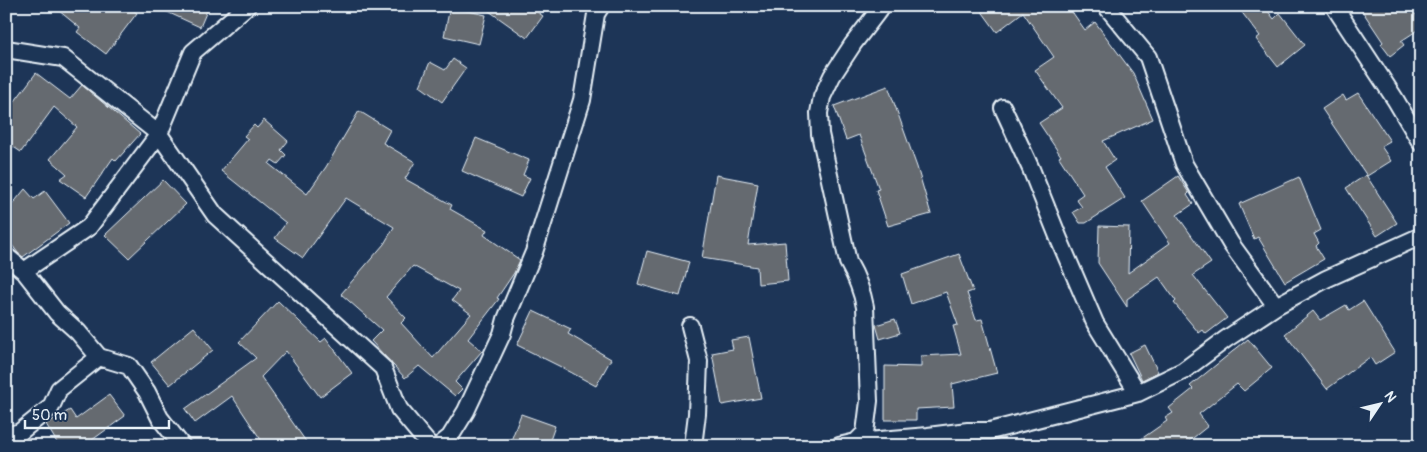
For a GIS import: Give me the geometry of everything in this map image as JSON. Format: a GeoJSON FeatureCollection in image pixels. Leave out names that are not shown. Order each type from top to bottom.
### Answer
{"type":"FeatureCollection","features":[{"type":"Feature","properties":{"kind":"street"},"geometry":{"type":"LineString","coordinates":[[24,271],[89,226],[159,134],[193,52],[247,6]]}},
{"type":"Feature","properties":{"kind":"street"},"geometry":{"type":"LineString","coordinates":[[439,446],[450,437],[466,411],[502,334],[506,319],[534,252],[582,100],[596,14],[601,6]]}},
{"type":"Feature","properties":{"kind":"street"},"geometry":{"type":"LineString","coordinates":[[856,442],[865,433],[869,400],[865,307],[856,276],[848,262],[820,134],[819,113],[822,97],[832,76],[853,44],[882,6]]}},
{"type":"Feature","properties":{"kind":"street"},"geometry":{"type":"LineString","coordinates":[[1106,6],[1148,57],[1184,164],[1232,244],[1276,306]]}},
{"type":"Feature","properties":{"kind":"street"},"geometry":{"type":"LineString","coordinates":[[1334,6],[1395,98],[1421,143]]}},
{"type":"Feature","properties":{"kind":"street"},"geometry":{"type":"LineString","coordinates":[[6,49],[63,58],[159,134],[215,215],[383,368],[399,409],[430,446]]}},
{"type":"Feature","properties":{"kind":"street"},"geometry":{"type":"LineString","coordinates":[[1003,108],[1032,169],[1059,239],[1095,323],[1138,393]]}},
{"type":"Feature","properties":{"kind":"street"},"geometry":{"type":"LineString","coordinates":[[839,446],[856,442],[968,431],[990,431],[1138,393],[1183,371],[1226,339],[1276,306],[1326,279],[1421,236]]}},
{"type":"Feature","properties":{"kind":"street"},"geometry":{"type":"LineString","coordinates":[[6,256],[24,271],[57,313],[78,332],[99,357],[129,366],[147,392],[160,418],[182,446]]}},
{"type":"Feature","properties":{"kind":"street"},"geometry":{"type":"LineString","coordinates":[[690,326],[700,361],[693,446]]}},
{"type":"Feature","properties":{"kind":"street"},"geometry":{"type":"LineString","coordinates":[[6,436],[20,432],[51,407],[59,389],[99,357]]}},
{"type":"Feature","properties":{"kind":"building"},"geometry":{"type":"Polygon","coordinates":[[[53,6],[127,6],[137,13],[106,54],[77,32],[80,28],[53,6]]]}},
{"type":"Feature","properties":{"kind":"building"},"geometry":{"type":"Polygon","coordinates":[[[154,6],[209,6],[200,27],[154,6]]]}},
{"type":"Feature","properties":{"kind":"building"},"geometry":{"type":"Polygon","coordinates":[[[482,6],[529,6],[543,16],[527,38],[482,6]]]}},
{"type":"Feature","properties":{"kind":"building"},"geometry":{"type":"Polygon","coordinates":[[[978,6],[1068,6],[1085,30],[1095,22],[1133,73],[1153,119],[1103,141],[1115,160],[1105,167],[1125,198],[1086,223],[1080,223],[1073,212],[1082,207],[1076,199],[1083,194],[1039,123],[1062,108],[1035,70],[1054,57],[1023,12],[997,32],[978,6]]]}},
{"type":"Feature","properties":{"kind":"building"},"geometry":{"type":"Polygon","coordinates":[[[1237,6],[1264,6],[1274,19],[1280,13],[1305,45],[1278,67],[1256,39],[1260,36],[1237,6]]]}},
{"type":"Feature","properties":{"kind":"building"},"geometry":{"type":"Polygon","coordinates":[[[1359,6],[1410,6],[1421,22],[1421,28],[1401,41],[1404,45],[1390,56],[1359,6]]]}},
{"type":"Feature","properties":{"kind":"building"},"geometry":{"type":"Polygon","coordinates":[[[450,7],[486,15],[479,44],[444,36],[450,7]]]}},
{"type":"Feature","properties":{"kind":"building"},"geometry":{"type":"Polygon","coordinates":[[[453,59],[466,68],[442,102],[420,86],[430,62],[445,70],[453,59]]]}},
{"type":"Feature","properties":{"kind":"building"},"geometry":{"type":"Polygon","coordinates":[[[36,73],[70,99],[82,85],[140,134],[116,161],[113,158],[86,197],[60,179],[67,174],[50,159],[77,127],[54,107],[21,152],[6,142],[6,113],[36,73]]]}},
{"type":"Feature","properties":{"kind":"building"},"geometry":{"type":"Polygon","coordinates":[[[888,86],[917,167],[931,214],[888,226],[876,190],[879,189],[859,135],[846,140],[834,106],[888,86]]]}},
{"type":"Feature","properties":{"kind":"building"},"geometry":{"type":"Polygon","coordinates":[[[1358,93],[1390,141],[1381,146],[1391,161],[1367,176],[1322,109],[1343,95],[1346,100],[1358,93]]]}},
{"type":"Feature","properties":{"kind":"building"},"geometry":{"type":"Polygon","coordinates":[[[359,111],[390,130],[383,143],[415,162],[405,179],[452,205],[450,209],[487,230],[484,235],[520,260],[514,273],[497,298],[499,299],[468,339],[482,351],[455,382],[462,389],[455,396],[419,366],[405,378],[371,341],[382,330],[341,294],[384,244],[394,227],[346,198],[303,258],[275,238],[286,223],[221,171],[248,139],[244,136],[254,125],[257,128],[264,120],[288,141],[281,150],[286,155],[278,164],[272,160],[269,164],[307,194],[326,167],[359,111]],[[413,266],[386,297],[406,318],[401,323],[433,358],[471,314],[452,300],[459,291],[413,266]]]}},
{"type":"Feature","properties":{"kind":"building"},"geometry":{"type":"Polygon","coordinates":[[[476,138],[529,160],[523,175],[530,178],[521,197],[462,171],[476,138]]]}},
{"type":"Feature","properties":{"kind":"building"},"geometry":{"type":"Polygon","coordinates":[[[716,175],[758,183],[748,245],[785,242],[788,281],[758,284],[757,267],[702,258],[716,175]]]}},
{"type":"Feature","properties":{"kind":"building"},"geometry":{"type":"Polygon","coordinates":[[[1366,175],[1397,223],[1377,236],[1346,188],[1366,175]]]}},
{"type":"Feature","properties":{"kind":"building"},"geometry":{"type":"Polygon","coordinates":[[[1178,176],[1189,193],[1187,195],[1193,204],[1177,215],[1211,263],[1193,275],[1227,318],[1206,334],[1203,330],[1199,333],[1174,303],[1176,301],[1159,277],[1127,299],[1127,307],[1098,263],[1099,226],[1129,227],[1128,273],[1170,243],[1142,201],[1178,176]]]}},
{"type":"Feature","properties":{"kind":"building"},"geometry":{"type":"Polygon","coordinates":[[[1299,177],[1321,230],[1314,234],[1319,243],[1316,246],[1324,259],[1285,282],[1258,237],[1254,239],[1239,204],[1299,177]]]}},
{"type":"Feature","properties":{"kind":"building"},"geometry":{"type":"Polygon","coordinates":[[[163,180],[186,204],[129,258],[105,235],[163,180]]]}},
{"type":"Feature","properties":{"kind":"building"},"geometry":{"type":"Polygon","coordinates":[[[25,189],[34,199],[45,191],[69,223],[23,257],[6,237],[6,212],[25,189]]]}},
{"type":"Feature","properties":{"kind":"building"},"geometry":{"type":"Polygon","coordinates":[[[647,251],[689,262],[680,296],[638,284],[647,251]]]}},
{"type":"Feature","properties":{"kind":"building"},"geometry":{"type":"Polygon","coordinates":[[[959,254],[973,291],[967,293],[976,320],[982,319],[997,373],[952,384],[954,407],[916,409],[916,420],[885,420],[885,366],[921,367],[921,356],[961,354],[953,326],[958,325],[946,292],[911,304],[902,274],[959,254]]]}},
{"type":"Feature","properties":{"kind":"building"},"geometry":{"type":"Polygon","coordinates":[[[278,301],[321,342],[326,338],[352,373],[320,397],[286,351],[261,377],[309,446],[265,446],[232,396],[195,423],[185,409],[256,358],[239,342],[278,301]]]}},
{"type":"Feature","properties":{"kind":"building"},"geometry":{"type":"Polygon","coordinates":[[[1363,301],[1395,352],[1375,365],[1370,357],[1327,389],[1285,334],[1313,311],[1320,320],[1346,305],[1349,310],[1363,301]]]}},
{"type":"Feature","properties":{"kind":"building"},"geometry":{"type":"Polygon","coordinates":[[[533,311],[571,329],[568,334],[611,359],[596,386],[517,345],[533,311]]]}},
{"type":"Feature","properties":{"kind":"building"},"geometry":{"type":"Polygon","coordinates":[[[895,319],[900,333],[880,339],[876,325],[895,319]]]}},
{"type":"Feature","properties":{"kind":"building"},"geometry":{"type":"Polygon","coordinates":[[[194,327],[213,350],[170,385],[151,362],[194,327]]]}},
{"type":"Feature","properties":{"kind":"building"},"geometry":{"type":"Polygon","coordinates":[[[749,337],[761,398],[722,405],[712,353],[733,349],[731,340],[749,337]]]}},
{"type":"Feature","properties":{"kind":"building"},"geometry":{"type":"Polygon","coordinates":[[[1248,339],[1272,368],[1244,391],[1237,384],[1199,414],[1208,426],[1183,446],[1131,446],[1167,421],[1165,418],[1173,413],[1169,408],[1193,389],[1190,386],[1248,339]]]}},
{"type":"Feature","properties":{"kind":"building"},"geometry":{"type":"Polygon","coordinates":[[[1145,345],[1158,372],[1142,380],[1129,353],[1145,345]]]}},
{"type":"Feature","properties":{"kind":"building"},"geometry":{"type":"Polygon","coordinates":[[[109,395],[125,416],[84,446],[59,446],[46,424],[70,410],[76,419],[109,395]]]}},
{"type":"Feature","properties":{"kind":"building"},"geometry":{"type":"Polygon","coordinates":[[[521,414],[555,426],[548,446],[509,446],[521,414]]]}}]}
